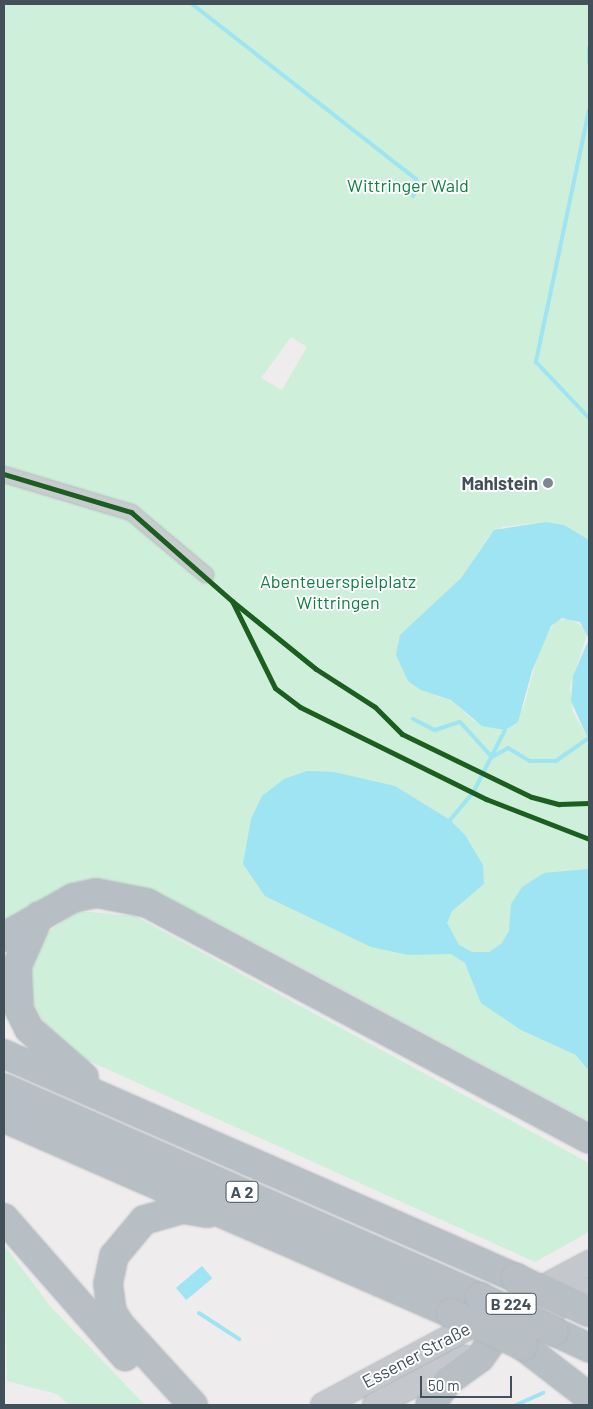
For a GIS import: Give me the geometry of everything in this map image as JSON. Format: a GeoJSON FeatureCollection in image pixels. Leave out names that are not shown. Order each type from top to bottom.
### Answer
{"type":"FeatureCollection","features":[{"type":"Feature","properties":{"kind":"highway"},"geometry":{"type":"LineString","coordinates":[[4,937],[73,898],[96,893],[147,903],[589,1139]]}},
{"type":"Feature","properties":{"kind":"highway"},"geometry":{"type":"LineString","coordinates":[[39,916],[16,966],[19,1008],[29,1029],[49,1050],[119,1104]]}},
{"type":"Feature","properties":{"kind":"highway","name":"A 2"},"geometry":{"type":"LineString","coordinates":[[4,1054],[516,1278],[589,1305]]}},
{"type":"Feature","properties":{"kind":"highway","name":"A 2"},"geometry":{"type":"LineString","coordinates":[[4,1088],[480,1297],[589,1348]]}},
{"type":"Feature","properties":{"kind":"highway"},"geometry":{"type":"LineString","coordinates":[[4,1118],[308,1248],[589,1375]]}},
{"type":"Feature","properties":{"kind":"highway"},"geometry":{"type":"LineString","coordinates":[[193,1405],[112,1312],[110,1271],[121,1243],[153,1215],[182,1209],[210,1214],[296,1249],[308,1248]]}},
{"type":"Feature","properties":{"kind":"highway"},"geometry":{"type":"LineString","coordinates":[[4,1218],[168,1405]]}},
{"type":"Feature","properties":{"kind":"highway"},"geometry":{"type":"LineString","coordinates":[[430,1405],[448,1381],[480,1358],[489,1345]]}},
{"type":"Feature","properties":{"kind":"highway"},"geometry":{"type":"LineString","coordinates":[[523,1346],[589,1397]]}},
{"type":"Feature","properties":{"kind":"main road","name":"Essener Straße"},"geometry":{"type":"LineString","coordinates":[[323,1405],[589,1263]]}},
{"type":"Feature","properties":{"kind":"main road","name":"Essener Straße"},"geometry":{"type":"LineString","coordinates":[[375,1405],[489,1345],[589,1305]]}},
{"type":"Feature","properties":{"kind":"street"},"geometry":{"type":"LineString","coordinates":[[4,474],[131,512],[205,574]]}},
{"type":"Feature","properties":{"kind":"green space"},"geometry":{"type":"Polygon","coordinates":[[[4,4],[589,4],[589,540],[546,522],[502,527],[489,536],[461,578],[426,613],[436,696],[451,700],[474,721],[523,709],[541,644],[556,621],[570,618],[588,631],[570,687],[573,712],[589,741],[589,1121],[222,925],[147,890],[73,886],[41,900],[4,927],[4,4]],[[291,337],[261,378],[282,390],[307,347],[291,337]],[[210,578],[230,602],[251,644],[233,599],[210,578]]]}},
{"type":"Feature","properties":{"kind":"green space"},"geometry":{"type":"Polygon","coordinates":[[[79,911],[135,916],[589,1163],[589,1232],[535,1262],[78,1056],[47,1029],[22,981],[36,940],[79,911]]]}},
{"type":"Feature","properties":{"kind":"green space"},"geometry":{"type":"Polygon","coordinates":[[[4,1245],[51,1307],[145,1405],[69,1405],[57,1394],[7,1381],[4,1245]]]}},
{"type":"Feature","properties":{"kind":"water"},"geometry":{"type":"Polygon","coordinates":[[[546,522],[564,525],[589,540],[589,639],[580,622],[562,618],[551,626],[532,671],[518,722],[505,730],[482,726],[451,700],[421,690],[408,681],[396,655],[400,635],[461,578],[494,530],[546,522]]]}},
{"type":"Feature","properties":{"kind":"water"},"geometry":{"type":"Polygon","coordinates":[[[589,639],[589,741],[571,701],[573,676],[589,639]]]}},
{"type":"Feature","properties":{"kind":"water"},"geometry":{"type":"Polygon","coordinates":[[[307,771],[334,772],[395,786],[450,820],[465,835],[483,865],[484,884],[452,911],[447,923],[459,945],[472,952],[489,952],[501,944],[509,931],[511,904],[522,887],[544,873],[589,869],[589,1071],[576,1055],[521,1030],[481,1003],[465,963],[451,954],[408,955],[371,947],[265,896],[243,864],[251,819],[262,796],[284,779],[307,771]]]}},
{"type":"Feature","properties":{"kind":"water"},"geometry":{"type":"Polygon","coordinates":[[[202,1266],[212,1278],[186,1300],[176,1288],[202,1266]]]}},
{"type":"Feature","properties":{"kind":"waterway"},"geometry":{"type":"LineString","coordinates":[[192,4],[416,179],[419,187],[413,196]]}},
{"type":"Feature","properties":{"kind":"waterway"},"geometry":{"type":"LineString","coordinates":[[589,48],[589,62]]}},
{"type":"Feature","properties":{"kind":"waterway"},"geometry":{"type":"LineString","coordinates":[[589,110],[536,362],[589,418]]}},
{"type":"Feature","properties":{"kind":"waterway"},"geometry":{"type":"LineString","coordinates":[[413,719],[435,730],[460,722],[492,757],[508,748],[530,761],[556,761],[587,739]]}},
{"type":"Feature","properties":{"kind":"waterway"},"geometry":{"type":"LineString","coordinates":[[450,820],[474,791],[505,730]]}},
{"type":"Feature","properties":{"kind":"waterway"},"geometry":{"type":"LineString","coordinates":[[199,1313],[239,1339]]}},
{"type":"Feature","properties":{"kind":"waterway"},"geometry":{"type":"LineString","coordinates":[[516,1405],[543,1393]]}},
{"type":"Feature","properties":{"kind":"cycle path"},"geometry":{"type":"LineString","coordinates":[[4,474],[131,512],[232,601],[275,688],[300,707],[486,799],[589,839]]}},
{"type":"Feature","properties":{"kind":"cycle path"},"geometry":{"type":"LineString","coordinates":[[232,601],[316,669],[375,707],[402,734],[532,797],[559,804],[589,803]]}},
{"type":"Feature","properties":{"kind":"place","name":"Mahlstein"},"geometry":{"type":"Point","coordinates":[548,483]}},
{"type":"Feature","properties":{"kind":"park label","name":"Wittringer Wald"},"geometry":{"type":"Point","coordinates":[408,185]}},
{"type":"Feature","properties":{"kind":"park label","name":"Abenteuerspielplatz Wittringen"},"geometry":{"type":"Point","coordinates":[338,592]}}]}
